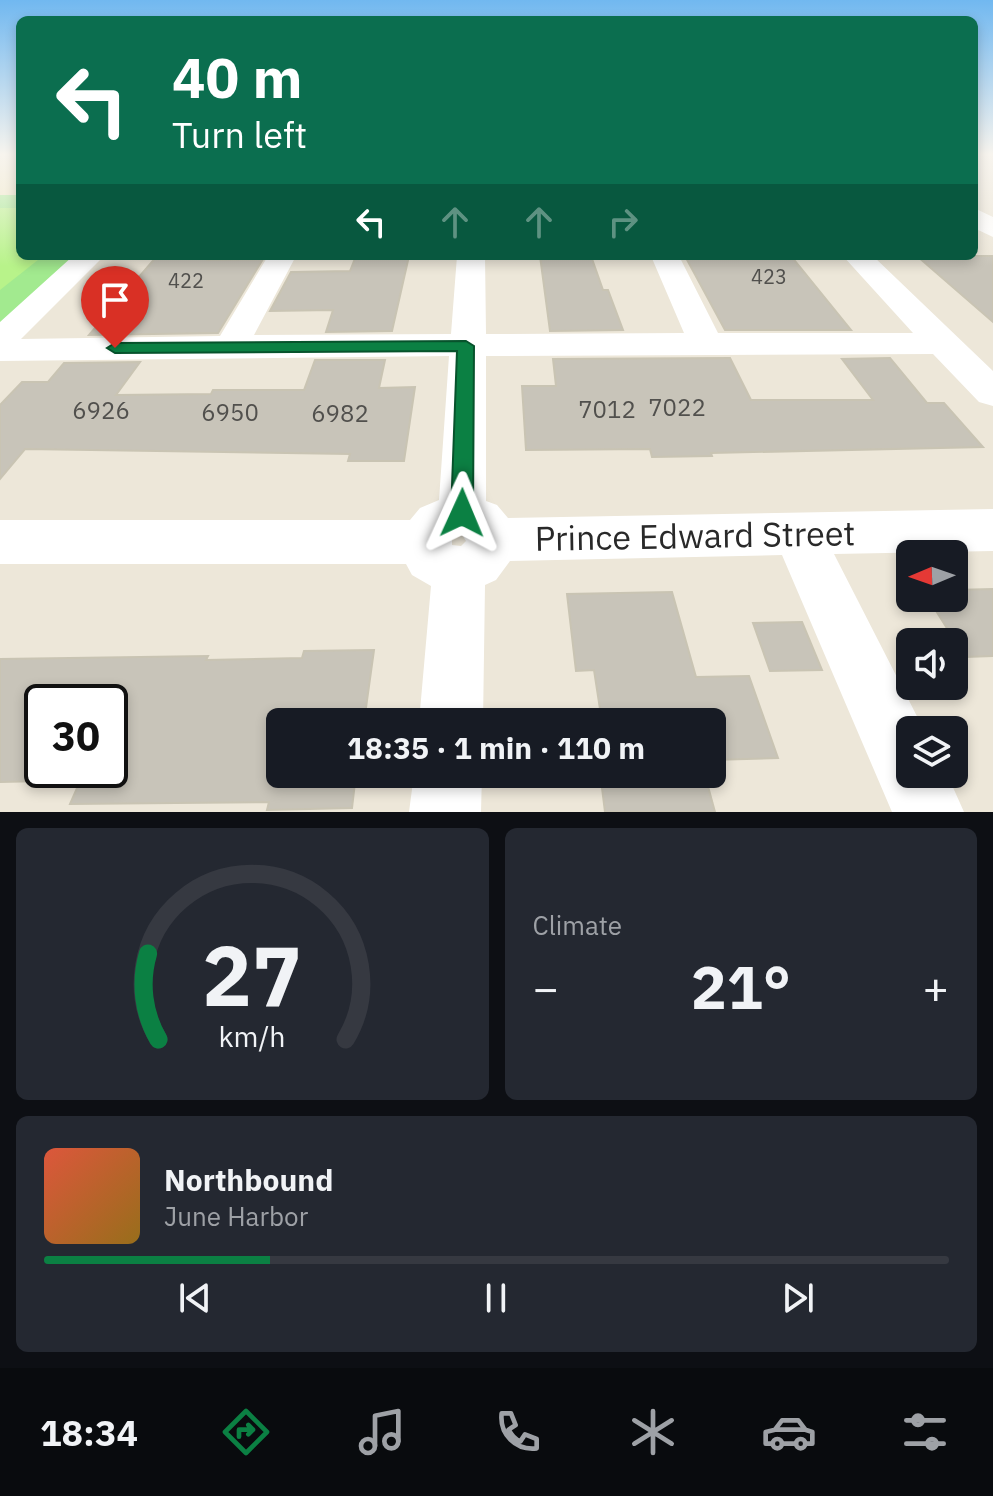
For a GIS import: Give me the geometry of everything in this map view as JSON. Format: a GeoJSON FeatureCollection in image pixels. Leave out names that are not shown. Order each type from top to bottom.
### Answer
{"type":"FeatureCollection","features":[{"type":"Feature","properties":{"kind":"street"},"geometry":{"type":"LineString","coordinates":[[0,340],[86,260]]}},
{"type":"Feature","properties":{"kind":"street"},"geometry":{"type":"LineString","coordinates":[[231,346],[280,260]]}},
{"type":"Feature","properties":{"kind":"street"},"geometry":{"type":"LineString","coordinates":[[452,708],[471,260]]}},
{"type":"Feature","properties":{"kind":"street"},"geometry":{"type":"LineString","coordinates":[[667,260],[706,344]]}},
{"type":"Feature","properties":{"kind":"street"},"geometry":{"type":"LineString","coordinates":[[861,260],[993,393]]}},
{"type":"Feature","properties":{"kind":"street"},"geometry":{"type":"LineString","coordinates":[[0,350],[942,343]]}},
{"type":"Feature","properties":{"kind":"street","name":"Prince Edward Street"},"geometry":{"type":"LineString","coordinates":[[0,542],[460,541],[993,530]]}},
{"type":"Feature","properties":{"kind":"street"},"geometry":{"type":"LineString","coordinates":[[798,534],[928,812]]}},
{"type":"Feature","properties":{"kind":"street"},"geometry":{"type":"LineString","coordinates":[[445,812],[447,788]]}},
{"type":"Feature","properties":{"kind":"shaded area"},"geometry":{"type":"Polygon","coordinates":[[[0,191],[16,191],[16,195],[0,195],[0,191]]]}},
{"type":"Feature","properties":{"kind":"green space"},"geometry":{"type":"Polygon","coordinates":[[[0,195],[16,195],[16,260],[71,260],[0,323],[0,195]]]}},
{"type":"Feature","properties":{"kind":"green space"},"geometry":{"type":"Polygon","coordinates":[[[0,208],[16,208],[16,260],[38,260],[0,290],[0,208]]]}},
{"type":"Feature","properties":{"kind":"building"},"geometry":{"type":"Polygon","coordinates":[[[978,256],[993,256],[993,322],[922,260],[978,260],[978,256]]]}},
{"type":"Feature","properties":{"kind":"building"},"geometry":{"type":"Polygon","coordinates":[[[154,260],[262,260],[218,333],[89,335],[154,260]]]}},
{"type":"Feature","properties":{"kind":"building"},"geometry":{"type":"Polygon","coordinates":[[[354,260],[408,260],[392,331],[326,332],[333,310],[270,311],[291,272],[350,271],[354,260]]]}},
{"type":"Feature","properties":{"kind":"building"},"geometry":{"type":"Polygon","coordinates":[[[541,260],[592,260],[623,330],[550,331],[541,260]]]}},
{"type":"Feature","properties":{"kind":"building"},"geometry":{"type":"Polygon","coordinates":[[[687,260],[794,260],[851,330],[725,330],[687,260]]]}},
{"type":"Feature","properties":{"kind":"building"},"geometry":{"type":"Polygon","coordinates":[[[730,358],[751,400],[873,400],[842,359],[890,358],[927,403],[944,403],[983,447],[652,457],[650,449],[526,450],[522,386],[556,386],[553,359],[730,358]]]}},
{"type":"Feature","properties":{"kind":"building"},"geometry":{"type":"Polygon","coordinates":[[[315,360],[385,360],[379,388],[415,387],[404,461],[348,461],[350,454],[25,449],[0,479],[0,405],[22,382],[48,382],[64,363],[140,362],[116,395],[211,394],[213,390],[304,390],[315,360]]]}},
{"type":"Feature","properties":{"kind":"building"},"geometry":{"type":"Polygon","coordinates":[[[993,589],[993,656],[968,657],[968,628],[947,628],[937,612],[968,612],[968,590],[993,589]]]}},
{"type":"Feature","properties":{"kind":"building"},"geometry":{"type":"Polygon","coordinates":[[[672,592],[696,677],[749,676],[778,758],[726,760],[726,708],[600,708],[594,670],[576,671],[567,594],[672,592]]]}},
{"type":"Feature","properties":{"kind":"building"},"geometry":{"type":"Polygon","coordinates":[[[802,622],[822,670],[770,671],[753,623],[802,622]]]}},
{"type":"Feature","properties":{"kind":"building"},"geometry":{"type":"Polygon","coordinates":[[[374,650],[366,708],[266,708],[266,788],[354,788],[352,808],[267,810],[269,802],[70,804],[77,788],[128,788],[128,684],[24,684],[24,781],[0,782],[0,659],[302,658],[304,651],[374,650]]]}},
{"type":"Feature","properties":{"kind":"building"},"geometry":{"type":"Polygon","coordinates":[[[602,788],[708,788],[715,812],[605,812],[602,788]]]}},
{"type":"Feature","properties":{"kind":"route"},"geometry":{"type":"LineString","coordinates":[[115,348],[466,346],[462,513]]}}]}
